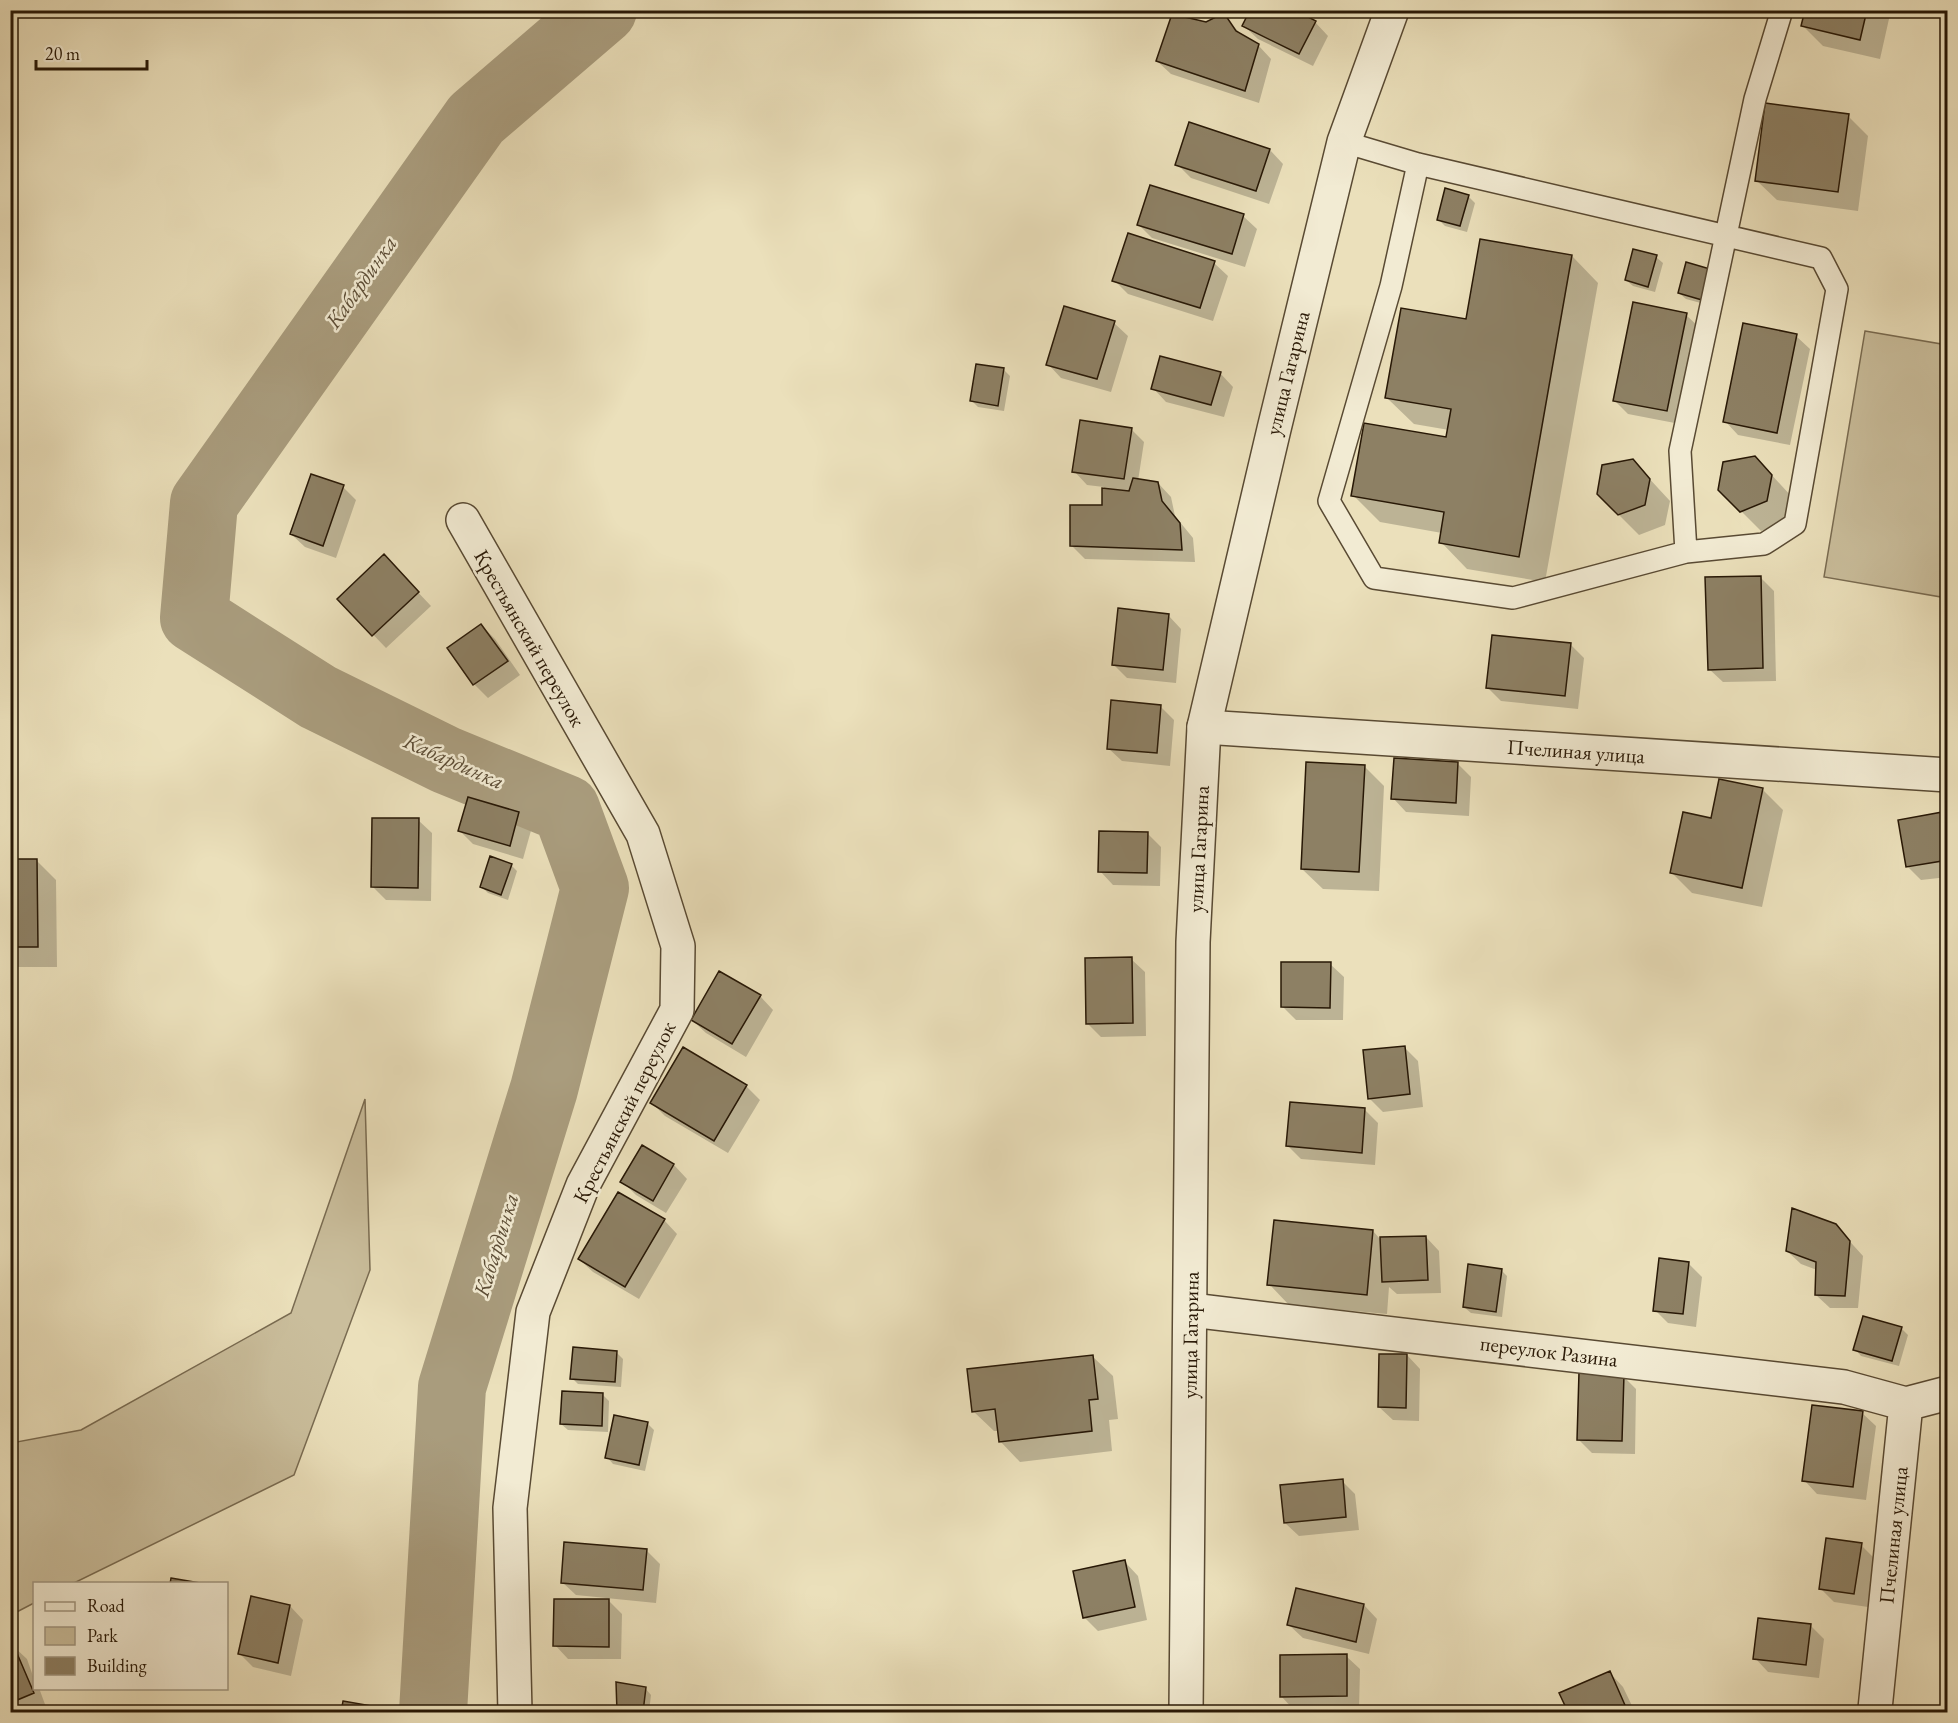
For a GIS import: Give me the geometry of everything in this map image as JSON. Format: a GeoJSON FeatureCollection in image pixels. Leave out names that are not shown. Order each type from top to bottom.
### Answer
{"type":"FeatureCollection","features":[{"type":"Feature","properties":{"kind":"street","name":"улица Гагарина"},"geometry":{"type":"LineString","coordinates":[[1186,1713],[1193,942],[1204,727],[1344,142],[1392,10]]}},
{"type":"Feature","properties":{"kind":"street","name":"Крестьянский переулок"},"geometry":{"type":"LineString","coordinates":[[463,520],[644,834],[678,946],[676,1010],[584,1185],[533,1312],[510,1508],[514,1713]]}},
{"type":"Feature","properties":{"kind":"street","name":"Пчелиная улица"},"geometry":{"type":"LineString","coordinates":[[1204,727],[1947,775]]}},
{"type":"Feature","properties":{"kind":"street","name":"переулок Разина"},"geometry":{"type":"LineString","coordinates":[[1191,1310],[1844,1387],[1906,1404]]}},
{"type":"Feature","properties":{"kind":"street"},"geometry":{"type":"LineString","coordinates":[[1906,1404],[1947,1393]]}},
{"type":"Feature","properties":{"kind":"street","name":"Пчелиная улица"},"geometry":{"type":"LineString","coordinates":[[1875,1709],[1906,1404]]}},
{"type":"Feature","properties":{"kind":"lane"},"geometry":{"type":"LineString","coordinates":[[1686,552],[1680,451],[1755,99],[1782,10]]}},
{"type":"Feature","properties":{"kind":"lane"},"geometry":{"type":"LineString","coordinates":[[1344,142],[1418,164],[1821,258],[1837,289],[1795,524],[1764,544],[1686,552],[1513,598],[1374,578],[1329,501],[1391,286],[1418,164]]}},
{"type":"Feature","properties":{"kind":"green space"},"geometry":{"type":"Polygon","coordinates":[[[1865,331],[1947,345],[1947,598],[1824,577],[1865,331]]]}},
{"type":"Feature","properties":{"kind":"green space"},"geometry":{"type":"Polygon","coordinates":[[[365,1099],[370,1270],[294,1475],[76,1582],[33,1582],[33,1604],[11,1615],[11,1443],[81,1430],[291,1313],[365,1099]]]}},
{"type":"Feature","properties":{"kind":"building"},"geometry":{"type":"Polygon","coordinates":[[[1250,10],[1295,10],[1316,21],[1299,54],[1242,26],[1250,10]]]}},
{"type":"Feature","properties":{"kind":"building"},"geometry":{"type":"Polygon","coordinates":[[[1805,10],[1867,10],[1860,40],[1801,26],[1805,10]]]}},
{"type":"Feature","properties":{"kind":"building"},"geometry":{"type":"Polygon","coordinates":[[[1224,13],[1236,31],[1259,44],[1245,91],[1156,61],[1172,14],[1206,22],[1224,13]]]}},
{"type":"Feature","properties":{"kind":"building"},"geometry":{"type":"Polygon","coordinates":[[[1765,103],[1849,114],[1838,192],[1755,181],[1765,103]]]}},
{"type":"Feature","properties":{"kind":"building"},"geometry":{"type":"Polygon","coordinates":[[[1189,122],[1270,149],[1256,191],[1175,165],[1189,122]]]}},
{"type":"Feature","properties":{"kind":"building"},"geometry":{"type":"Polygon","coordinates":[[[1150,185],[1244,214],[1232,254],[1137,225],[1150,185]]]}},
{"type":"Feature","properties":{"kind":"building"},"geometry":{"type":"Polygon","coordinates":[[[1445,188],[1469,195],[1460,226],[1437,220],[1445,188]]]}},
{"type":"Feature","properties":{"kind":"building"},"geometry":{"type":"Polygon","coordinates":[[[1128,233],[1215,261],[1200,308],[1112,281],[1128,233]]]}},
{"type":"Feature","properties":{"kind":"building"},"geometry":{"type":"Polygon","coordinates":[[[1480,239],[1572,255],[1519,557],[1439,543],[1444,512],[1351,496],[1364,423],[1446,437],[1451,409],[1385,398],[1401,308],[1466,319],[1480,239]]]}},
{"type":"Feature","properties":{"kind":"building"},"geometry":{"type":"Polygon","coordinates":[[[1633,249],[1657,255],[1648,287],[1625,280],[1633,249]]]}},
{"type":"Feature","properties":{"kind":"building"},"geometry":{"type":"Polygon","coordinates":[[[1686,262],[1710,269],[1702,300],[1678,293],[1686,262]]]}},
{"type":"Feature","properties":{"kind":"building"},"geometry":{"type":"Polygon","coordinates":[[[1633,302],[1687,313],[1667,411],[1613,401],[1633,302]]]}},
{"type":"Feature","properties":{"kind":"building"},"geometry":{"type":"Polygon","coordinates":[[[1064,306],[1115,321],[1097,379],[1046,365],[1064,306]]]}},
{"type":"Feature","properties":{"kind":"building"},"geometry":{"type":"Polygon","coordinates":[[[1743,323],[1797,334],[1777,433],[1723,422],[1743,323]]]}},
{"type":"Feature","properties":{"kind":"building"},"geometry":{"type":"Polygon","coordinates":[[[1160,356],[1221,372],[1211,405],[1151,389],[1160,356]]]}},
{"type":"Feature","properties":{"kind":"building"},"geometry":{"type":"Polygon","coordinates":[[[976,364],[1004,368],[998,406],[970,401],[976,364]]]}},
{"type":"Feature","properties":{"kind":"building"},"geometry":{"type":"Polygon","coordinates":[[[1080,420],[1132,428],[1124,479],[1072,472],[1080,420]]]}},
{"type":"Feature","properties":{"kind":"building"},"geometry":{"type":"Polygon","coordinates":[[[1755,456],[1772,475],[1767,501],[1740,512],[1718,490],[1723,462],[1755,456]]]}},
{"type":"Feature","properties":{"kind":"building"},"geometry":{"type":"Polygon","coordinates":[[[1633,459],[1650,479],[1645,505],[1618,515],[1597,494],[1602,465],[1633,459]]]}},
{"type":"Feature","properties":{"kind":"building"},"geometry":{"type":"Polygon","coordinates":[[[311,474],[344,485],[323,546],[290,534],[311,474]]]}},
{"type":"Feature","properties":{"kind":"building"},"geometry":{"type":"Polygon","coordinates":[[[1133,478],[1158,482],[1162,501],[1180,523],[1182,550],[1070,546],[1070,505],[1102,505],[1102,488],[1129,491],[1133,478]]]}},
{"type":"Feature","properties":{"kind":"building"},"geometry":{"type":"Polygon","coordinates":[[[384,554],[419,592],[372,636],[337,599],[384,554]]]}},
{"type":"Feature","properties":{"kind":"building"},"geometry":{"type":"Polygon","coordinates":[[[1761,576],[1763,668],[1708,670],[1705,577],[1761,576]]]}},
{"type":"Feature","properties":{"kind":"building"},"geometry":{"type":"Polygon","coordinates":[[[1118,608],[1169,614],[1163,670],[1112,665],[1118,608]]]}},
{"type":"Feature","properties":{"kind":"building"},"geometry":{"type":"Polygon","coordinates":[[[481,624],[508,661],[473,685],[447,648],[481,624]]]}},
{"type":"Feature","properties":{"kind":"building"},"geometry":{"type":"Polygon","coordinates":[[[1492,635],[1571,643],[1565,696],[1486,688],[1492,635]]]}},
{"type":"Feature","properties":{"kind":"building"},"geometry":{"type":"Polygon","coordinates":[[[1111,700],[1161,705],[1157,753],[1107,749],[1111,700]]]}},
{"type":"Feature","properties":{"kind":"building"},"geometry":{"type":"Polygon","coordinates":[[[1394,758],[1458,762],[1456,803],[1391,799],[1394,758]]]}},
{"type":"Feature","properties":{"kind":"building"},"geometry":{"type":"Polygon","coordinates":[[[1306,762],[1365,765],[1359,872],[1301,869],[1306,762]]]}},
{"type":"Feature","properties":{"kind":"building"},"geometry":{"type":"Polygon","coordinates":[[[1719,779],[1763,788],[1742,888],[1670,873],[1683,812],[1711,818],[1719,779]]]}},
{"type":"Feature","properties":{"kind":"building"},"geometry":{"type":"Polygon","coordinates":[[[468,797],[519,812],[510,846],[458,831],[468,797]]]}},
{"type":"Feature","properties":{"kind":"building"},"geometry":{"type":"Polygon","coordinates":[[[1948,811],[1948,860],[1906,867],[1898,820],[1948,811]]]}},
{"type":"Feature","properties":{"kind":"building"},"geometry":{"type":"Polygon","coordinates":[[[372,818],[419,818],[418,888],[371,887],[372,818]]]}},
{"type":"Feature","properties":{"kind":"building"},"geometry":{"type":"Polygon","coordinates":[[[1099,831],[1148,832],[1147,873],[1098,872],[1099,831]]]}},
{"type":"Feature","properties":{"kind":"building"},"geometry":{"type":"Polygon","coordinates":[[[490,856],[512,864],[501,895],[480,887],[490,856]]]}},
{"type":"Feature","properties":{"kind":"building"},"geometry":{"type":"Polygon","coordinates":[[[10,859],[37,859],[38,947],[10,947],[10,859]]]}},
{"type":"Feature","properties":{"kind":"building"},"geometry":{"type":"Polygon","coordinates":[[[1132,957],[1133,1023],[1086,1024],[1085,958],[1132,957]]]}},
{"type":"Feature","properties":{"kind":"building"},"geometry":{"type":"Polygon","coordinates":[[[1281,962],[1331,962],[1330,1008],[1281,1007],[1281,962]]]}},
{"type":"Feature","properties":{"kind":"building"},"geometry":{"type":"Polygon","coordinates":[[[719,971],[761,995],[732,1044],[691,1020],[719,971]]]}},
{"type":"Feature","properties":{"kind":"building"},"geometry":{"type":"Polygon","coordinates":[[[1405,1046],[1410,1094],[1368,1099],[1363,1050],[1405,1046]]]}},
{"type":"Feature","properties":{"kind":"building"},"geometry":{"type":"Polygon","coordinates":[[[683,1047],[747,1085],[714,1141],[650,1103],[683,1047]]]}},
{"type":"Feature","properties":{"kind":"building"},"geometry":{"type":"Polygon","coordinates":[[[1290,1102],[1365,1108],[1362,1153],[1286,1146],[1290,1102]]]}},
{"type":"Feature","properties":{"kind":"building"},"geometry":{"type":"Polygon","coordinates":[[[642,1145],[674,1164],[653,1201],[620,1182],[642,1145]]]}},
{"type":"Feature","properties":{"kind":"building"},"geometry":{"type":"Polygon","coordinates":[[[618,1192],[665,1219],[625,1287],[578,1259],[618,1192]]]}},
{"type":"Feature","properties":{"kind":"building"},"geometry":{"type":"Polygon","coordinates":[[[1792,1208],[1836,1224],[1850,1241],[1845,1296],[1815,1295],[1816,1262],[1786,1251],[1792,1208]]]}},
{"type":"Feature","properties":{"kind":"building"},"geometry":{"type":"Polygon","coordinates":[[[1274,1220],[1373,1230],[1367,1295],[1267,1285],[1274,1220]]]}},
{"type":"Feature","properties":{"kind":"building"},"geometry":{"type":"Polygon","coordinates":[[[1426,1236],[1428,1280],[1382,1282],[1380,1237],[1426,1236]]]}},
{"type":"Feature","properties":{"kind":"building"},"geometry":{"type":"Polygon","coordinates":[[[1659,1258],[1689,1262],[1683,1314],[1653,1311],[1659,1258]]]}},
{"type":"Feature","properties":{"kind":"building"},"geometry":{"type":"Polygon","coordinates":[[[1468,1264],[1502,1269],[1496,1312],[1463,1307],[1468,1264]]]}},
{"type":"Feature","properties":{"kind":"building"},"geometry":{"type":"Polygon","coordinates":[[[1863,1316],[1902,1327],[1892,1361],[1853,1350],[1863,1316]]]}},
{"type":"Feature","properties":{"kind":"building"},"geometry":{"type":"Polygon","coordinates":[[[573,1347],[617,1351],[615,1382],[570,1379],[573,1347]]]}},
{"type":"Feature","properties":{"kind":"building"},"geometry":{"type":"Polygon","coordinates":[[[1379,1354],[1407,1354],[1406,1408],[1378,1407],[1379,1354]]]}},
{"type":"Feature","properties":{"kind":"building"},"geometry":{"type":"Polygon","coordinates":[[[1093,1355],[1098,1399],[1089,1400],[1092,1431],[999,1442],[995,1409],[972,1412],[967,1369],[1093,1355]]]}},
{"type":"Feature","properties":{"kind":"building"},"geometry":{"type":"Polygon","coordinates":[[[1579,1372],[1624,1374],[1622,1441],[1577,1440],[1579,1372]]]}},
{"type":"Feature","properties":{"kind":"building"},"geometry":{"type":"Polygon","coordinates":[[[562,1391],[603,1393],[602,1426],[560,1424],[562,1391]]]}},
{"type":"Feature","properties":{"kind":"building"},"geometry":{"type":"Polygon","coordinates":[[[1812,1405],[1863,1411],[1853,1487],[1802,1481],[1812,1405]]]}},
{"type":"Feature","properties":{"kind":"building"},"geometry":{"type":"Polygon","coordinates":[[[614,1415],[648,1422],[639,1465],[605,1458],[614,1415]]]}},
{"type":"Feature","properties":{"kind":"building"},"geometry":{"type":"Polygon","coordinates":[[[1343,1479],[1346,1517],[1284,1523],[1280,1485],[1343,1479]]]}},
{"type":"Feature","properties":{"kind":"building"},"geometry":{"type":"Polygon","coordinates":[[[1826,1538],[1862,1543],[1854,1594],[1819,1589],[1826,1538]]]}},
{"type":"Feature","properties":{"kind":"building"},"geometry":{"type":"Polygon","coordinates":[[[564,1542],[647,1549],[643,1590],[561,1583],[564,1542]]]}},
{"type":"Feature","properties":{"kind":"building"},"geometry":{"type":"Polygon","coordinates":[[[1125,1560],[1135,1607],[1083,1618],[1073,1571],[1125,1560]]]}},
{"type":"Feature","properties":{"kind":"building"},"geometry":{"type":"Polygon","coordinates":[[[171,1578],[194,1582],[170,1582],[171,1578]]]}},
{"type":"Feature","properties":{"kind":"building"},"geometry":{"type":"Polygon","coordinates":[[[1296,1588],[1364,1604],[1356,1642],[1287,1625],[1296,1588]]]}},
{"type":"Feature","properties":{"kind":"building"},"geometry":{"type":"Polygon","coordinates":[[[251,1596],[290,1605],[278,1663],[238,1654],[251,1596]]]}},
{"type":"Feature","properties":{"kind":"building"},"geometry":{"type":"Polygon","coordinates":[[[554,1599],[609,1599],[609,1647],[553,1646],[554,1599]]]}},
{"type":"Feature","properties":{"kind":"building"},"geometry":{"type":"Polygon","coordinates":[[[1758,1618],[1811,1624],[1806,1665],[1753,1659],[1758,1618]]]}},
{"type":"Feature","properties":{"kind":"building"},"geometry":{"type":"Polygon","coordinates":[[[13,1644],[34,1693],[10,1703],[10,1645],[13,1644]]]}},
{"type":"Feature","properties":{"kind":"building"},"geometry":{"type":"Polygon","coordinates":[[[1347,1654],[1347,1696],[1280,1697],[1280,1655],[1347,1654]]]}},
{"type":"Feature","properties":{"kind":"building"},"geometry":{"type":"Polygon","coordinates":[[[1610,1671],[1628,1712],[1568,1712],[1559,1693],[1610,1671]]]}},
{"type":"Feature","properties":{"kind":"building"},"geometry":{"type":"Polygon","coordinates":[[[616,1682],[646,1687],[643,1712],[617,1712],[616,1682]]]}},
{"type":"Feature","properties":{"kind":"building"},"geometry":{"type":"Polygon","coordinates":[[[343,1701],[372,1706],[370,1712],[341,1712],[343,1701]]]}},
{"type":"Feature","properties":{"kind":"building"},"geometry":{"type":"Polygon","coordinates":[[[1116,1707],[1116,1712],[1067,1712],[1116,1707]]]}},
{"type":"Feature","properties":{"kind":"waterway","name":"Кабардинка"},"geometry":{"type":"LineString","coordinates":[[433,1712],[452,1387],[544,1089],[595,888],[566,809],[446,760],[318,697],[194,618],[204,503],[476,119],[603,10]]}}]}
